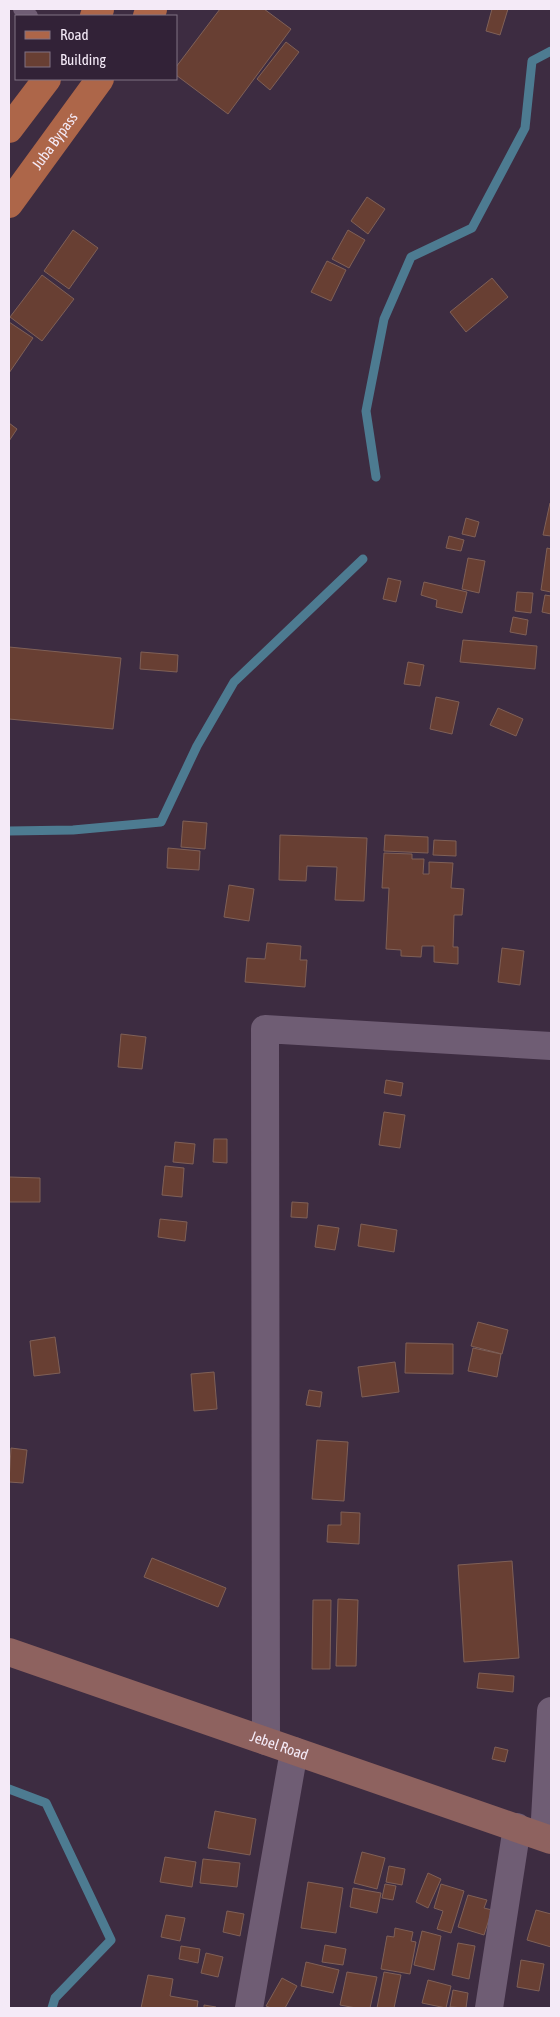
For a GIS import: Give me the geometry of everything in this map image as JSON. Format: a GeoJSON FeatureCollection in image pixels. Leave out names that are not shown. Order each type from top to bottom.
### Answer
{"type":"FeatureCollection","features":[{"type":"Feature","properties":{"kind":"main road"},"geometry":{"type":"LineString","coordinates":[[9,129],[46,80]]}},
{"type":"Feature","properties":{"kind":"main road","name":"Juba Bypass"},"geometry":{"type":"LineString","coordinates":[[9,204],[99,80]]}},
{"type":"Feature","properties":{"kind":"main road","name":"Jebel Road"},"geometry":{"type":"LineString","coordinates":[[9,1652],[548,1838]]}},
{"type":"Feature","properties":{"kind":"street"},"geometry":{"type":"LineString","coordinates":[[266,1741],[265,1029],[551,1046]]}},
{"type":"Feature","properties":{"kind":"street"},"geometry":{"type":"LineString","coordinates":[[548,1838],[551,1711]]}},
{"type":"Feature","properties":{"kind":"street"},"geometry":{"type":"LineString","coordinates":[[249,2008],[294,1751]]}},
{"type":"Feature","properties":{"kind":"street"},"geometry":{"type":"LineString","coordinates":[[489,2008],[517,1827]]}},
{"type":"Feature","properties":{"kind":"building"},"geometry":{"type":"Polygon","coordinates":[[[220,9],[264,9],[291,29],[228,114],[178,76],[178,64],[220,9]]]}},
{"type":"Feature","properties":{"kind":"building"},"geometry":{"type":"Polygon","coordinates":[[[492,9],[508,9],[500,35],[486,31],[492,9]]]}},
{"type":"Feature","properties":{"kind":"building"},"geometry":{"type":"Polygon","coordinates":[[[286,42],[299,52],[270,90],[257,79],[286,42]]]}},
{"type":"Feature","properties":{"kind":"building"},"geometry":{"type":"Polygon","coordinates":[[[367,197],[385,209],[368,234],[351,221],[367,197]]]}},
{"type":"Feature","properties":{"kind":"building"},"geometry":{"type":"Polygon","coordinates":[[[73,230],[98,248],[69,289],[44,271],[73,230]]]}},
{"type":"Feature","properties":{"kind":"building"},"geometry":{"type":"Polygon","coordinates":[[[348,230],[365,240],[349,268],[332,259],[348,230]]]}},
{"type":"Feature","properties":{"kind":"building"},"geometry":{"type":"Polygon","coordinates":[[[327,261],[346,270],[331,301],[311,292],[327,261]]]}},
{"type":"Feature","properties":{"kind":"building"},"geometry":{"type":"Polygon","coordinates":[[[42,275],[74,299],[42,341],[10,317],[42,275]]]}},
{"type":"Feature","properties":{"kind":"building"},"geometry":{"type":"Polygon","coordinates":[[[492,278],[508,297],[466,332],[450,312],[492,278]]]}},
{"type":"Feature","properties":{"kind":"building"},"geometry":{"type":"Polygon","coordinates":[[[9,322],[33,338],[9,373],[9,322]]]}},
{"type":"Feature","properties":{"kind":"building"},"geometry":{"type":"Polygon","coordinates":[[[9,423],[17,429],[9,441],[9,423]]]}},
{"type":"Feature","properties":{"kind":"building"},"geometry":{"type":"Polygon","coordinates":[[[551,504],[551,536],[543,535],[551,504]]]}},
{"type":"Feature","properties":{"kind":"building"},"geometry":{"type":"Polygon","coordinates":[[[466,518],[479,522],[475,537],[462,534],[466,518]]]}},
{"type":"Feature","properties":{"kind":"building"},"geometry":{"type":"Polygon","coordinates":[[[449,536],[464,540],[461,551],[446,548],[449,536]]]}},
{"type":"Feature","properties":{"kind":"building"},"geometry":{"type":"Polygon","coordinates":[[[547,548],[551,549],[551,592],[541,590],[547,548]]]}},
{"type":"Feature","properties":{"kind":"building"},"geometry":{"type":"Polygon","coordinates":[[[468,558],[485,561],[479,593],[462,589],[468,558]]]}},
{"type":"Feature","properties":{"kind":"building"},"geometry":{"type":"Polygon","coordinates":[[[388,578],[401,581],[396,602],[383,599],[388,578]]]}},
{"type":"Feature","properties":{"kind":"building"},"geometry":{"type":"Polygon","coordinates":[[[424,582],[467,592],[462,613],[436,607],[437,600],[421,595],[424,582]]]}},
{"type":"Feature","properties":{"kind":"building"},"geometry":{"type":"Polygon","coordinates":[[[517,592],[533,593],[531,613],[515,611],[517,592]]]}},
{"type":"Feature","properties":{"kind":"building"},"geometry":{"type":"Polygon","coordinates":[[[545,595],[551,596],[551,614],[542,612],[545,595]]]}},
{"type":"Feature","properties":{"kind":"building"},"geometry":{"type":"Polygon","coordinates":[[[513,617],[528,620],[526,635],[510,632],[513,617]]]}},
{"type":"Feature","properties":{"kind":"building"},"geometry":{"type":"Polygon","coordinates":[[[463,640],[537,646],[535,669],[460,662],[463,640]]]}},
{"type":"Feature","properties":{"kind":"building"},"geometry":{"type":"Polygon","coordinates":[[[9,647],[121,658],[113,729],[9,719],[9,647]]]}},
{"type":"Feature","properties":{"kind":"building"},"geometry":{"type":"Polygon","coordinates":[[[141,652],[178,655],[177,672],[140,669],[141,652]]]}},
{"type":"Feature","properties":{"kind":"building"},"geometry":{"type":"Polygon","coordinates":[[[408,662],[424,665],[420,686],[404,684],[408,662]]]}},
{"type":"Feature","properties":{"kind":"building"},"geometry":{"type":"Polygon","coordinates":[[[436,697],[459,702],[452,734],[430,729],[436,697]]]}},
{"type":"Feature","properties":{"kind":"building"},"geometry":{"type":"Polygon","coordinates":[[[498,708],[523,719],[516,736],[490,725],[498,708]]]}},
{"type":"Feature","properties":{"kind":"building"},"geometry":{"type":"Polygon","coordinates":[[[183,821],[207,823],[205,849],[181,847],[183,821]]]}},
{"type":"Feature","properties":{"kind":"building"},"geometry":{"type":"Polygon","coordinates":[[[280,835],[367,838],[364,901],[335,900],[337,867],[307,866],[306,881],[279,880],[280,835]]]}},
{"type":"Feature","properties":{"kind":"building"},"geometry":{"type":"Polygon","coordinates":[[[385,835],[428,837],[428,853],[384,851],[385,835]]]}},
{"type":"Feature","properties":{"kind":"building"},"geometry":{"type":"Polygon","coordinates":[[[434,840],[456,841],[456,856],[433,855],[434,840]]]}},
{"type":"Feature","properties":{"kind":"building"},"geometry":{"type":"Polygon","coordinates":[[[168,848],[200,851],[199,870],[167,868],[168,848]]]}},
{"type":"Feature","properties":{"kind":"building"},"geometry":{"type":"Polygon","coordinates":[[[384,853],[412,854],[412,859],[424,859],[423,874],[429,874],[429,862],[453,863],[451,888],[464,889],[462,915],[454,915],[453,947],[458,947],[458,964],[434,962],[434,946],[422,946],[421,957],[401,956],[401,950],[386,949],[389,888],[382,888],[384,853]]]}},
{"type":"Feature","properties":{"kind":"building"},"geometry":{"type":"Polygon","coordinates":[[[229,885],[254,889],[249,921],[224,917],[229,885]]]}},
{"type":"Feature","properties":{"kind":"building"},"geometry":{"type":"Polygon","coordinates":[[[267,943],[301,946],[300,960],[307,960],[305,987],[245,982],[247,958],[265,959],[267,943]]]}},
{"type":"Feature","properties":{"kind":"building"},"geometry":{"type":"Polygon","coordinates":[[[502,948],[524,951],[520,985],[498,982],[502,948]]]}},
{"type":"Feature","properties":{"kind":"building"},"geometry":{"type":"Polygon","coordinates":[[[121,1034],[146,1037],[142,1069],[118,1067],[121,1034]]]}},
{"type":"Feature","properties":{"kind":"building"},"geometry":{"type":"Polygon","coordinates":[[[386,1080],[403,1083],[401,1096],[384,1093],[386,1080]]]}},
{"type":"Feature","properties":{"kind":"building"},"geometry":{"type":"Polygon","coordinates":[[[384,1112],[405,1115],[400,1148],[379,1145],[384,1112]]]}},
{"type":"Feature","properties":{"kind":"building"},"geometry":{"type":"Polygon","coordinates":[[[214,1139],[227,1139],[227,1163],[213,1162],[214,1139]]]}},
{"type":"Feature","properties":{"kind":"building"},"geometry":{"type":"Polygon","coordinates":[[[175,1142],[195,1144],[193,1164],[173,1162],[175,1142]]]}},
{"type":"Feature","properties":{"kind":"building"},"geometry":{"type":"Polygon","coordinates":[[[165,1166],[184,1168],[182,1197],[162,1195],[165,1166]]]}},
{"type":"Feature","properties":{"kind":"building"},"geometry":{"type":"Polygon","coordinates":[[[9,1177],[40,1178],[40,1202],[9,1202],[9,1177]]]}},
{"type":"Feature","properties":{"kind":"building"},"geometry":{"type":"Polygon","coordinates":[[[292,1202],[308,1203],[307,1218],[291,1217],[292,1202]]]}},
{"type":"Feature","properties":{"kind":"building"},"geometry":{"type":"Polygon","coordinates":[[[160,1219],[187,1222],[185,1241],[158,1237],[160,1219]]]}},
{"type":"Feature","properties":{"kind":"building"},"geometry":{"type":"Polygon","coordinates":[[[361,1224],[397,1230],[394,1252],[358,1246],[361,1224]]]}},
{"type":"Feature","properties":{"kind":"building"},"geometry":{"type":"Polygon","coordinates":[[[318,1225],[339,1228],[335,1250],[315,1247],[318,1225]]]}},
{"type":"Feature","properties":{"kind":"building"},"geometry":{"type":"Polygon","coordinates":[[[478,1322],[508,1330],[502,1354],[471,1346],[478,1322]]]}},
{"type":"Feature","properties":{"kind":"building"},"geometry":{"type":"Polygon","coordinates":[[[55,1337],[60,1373],[34,1376],[30,1341],[55,1337]]]}},
{"type":"Feature","properties":{"kind":"building"},"geometry":{"type":"Polygon","coordinates":[[[406,1343],[453,1344],[453,1374],[405,1373],[406,1343]]]}},
{"type":"Feature","properties":{"kind":"building"},"geometry":{"type":"Polygon","coordinates":[[[473,1348],[501,1354],[497,1377],[468,1371],[473,1348]]]}},
{"type":"Feature","properties":{"kind":"building"},"geometry":{"type":"Polygon","coordinates":[[[395,1362],[399,1392],[362,1397],[358,1367],[395,1362]]]}},
{"type":"Feature","properties":{"kind":"building"},"geometry":{"type":"Polygon","coordinates":[[[214,1372],[217,1409],[194,1411],[191,1374],[214,1372]]]}},
{"type":"Feature","properties":{"kind":"building"},"geometry":{"type":"Polygon","coordinates":[[[309,1390],[322,1392],[320,1407],[306,1405],[309,1390]]]}},
{"type":"Feature","properties":{"kind":"building"},"geometry":{"type":"Polygon","coordinates":[[[317,1440],[348,1442],[344,1501],[312,1499],[317,1440]]]}},
{"type":"Feature","properties":{"kind":"building"},"geometry":{"type":"Polygon","coordinates":[[[11,1448],[27,1450],[23,1483],[9,1482],[11,1448]]]}},
{"type":"Feature","properties":{"kind":"building"},"geometry":{"type":"Polygon","coordinates":[[[341,1512],[360,1513],[359,1544],[327,1542],[328,1525],[341,1525],[341,1512]]]}},
{"type":"Feature","properties":{"kind":"building"},"geometry":{"type":"Polygon","coordinates":[[[152,1558],[226,1588],[218,1607],[144,1577],[152,1558]]]}},
{"type":"Feature","properties":{"kind":"building"},"geometry":{"type":"Polygon","coordinates":[[[512,1561],[519,1658],[464,1662],[458,1565],[512,1561]]]}},
{"type":"Feature","properties":{"kind":"building"},"geometry":{"type":"Polygon","coordinates":[[[338,1599],[358,1600],[356,1666],[336,1666],[338,1599]]]}},
{"type":"Feature","properties":{"kind":"building"},"geometry":{"type":"Polygon","coordinates":[[[313,1600],[331,1600],[330,1669],[312,1669],[313,1600]]]}},
{"type":"Feature","properties":{"kind":"building"},"geometry":{"type":"Polygon","coordinates":[[[479,1673],[514,1676],[513,1692],[477,1688],[479,1673]]]}},
{"type":"Feature","properties":{"kind":"building"},"geometry":{"type":"Polygon","coordinates":[[[495,1747],[508,1750],[505,1762],[492,1759],[495,1747]]]}},
{"type":"Feature","properties":{"kind":"building"},"geometry":{"type":"Polygon","coordinates":[[[215,1811],[256,1819],[250,1855],[208,1848],[215,1811]]]}},
{"type":"Feature","properties":{"kind":"building"},"geometry":{"type":"Polygon","coordinates":[[[362,1852],[385,1858],[377,1889],[354,1883],[362,1852]]]}},
{"type":"Feature","properties":{"kind":"building"},"geometry":{"type":"Polygon","coordinates":[[[165,1857],[196,1862],[192,1887],[160,1882],[165,1857]]]}},
{"type":"Feature","properties":{"kind":"building"},"geometry":{"type":"Polygon","coordinates":[[[203,1859],[240,1863],[237,1887],[200,1883],[203,1859]]]}},
{"type":"Feature","properties":{"kind":"building"},"geometry":{"type":"Polygon","coordinates":[[[389,1866],[405,1869],[402,1885],[386,1882],[389,1866]]]}},
{"type":"Feature","properties":{"kind":"building"},"geometry":{"type":"Polygon","coordinates":[[[428,1873],[441,1879],[428,1908],[416,1902],[428,1873]]]}},
{"type":"Feature","properties":{"kind":"building"},"geometry":{"type":"Polygon","coordinates":[[[308,1882],[343,1888],[336,1933],[301,1928],[308,1882]]]}},
{"type":"Feature","properties":{"kind":"building"},"geometry":{"type":"Polygon","coordinates":[[[385,1884],[396,1886],[393,1900],[382,1898],[385,1884]]]}},
{"type":"Feature","properties":{"kind":"building"},"geometry":{"type":"Polygon","coordinates":[[[441,1884],[464,1891],[451,1933],[437,1929],[443,1911],[434,1908],[441,1884]]]}},
{"type":"Feature","properties":{"kind":"building"},"geometry":{"type":"Polygon","coordinates":[[[353,1888],[381,1893],[377,1913],[350,1907],[353,1888]]]}},
{"type":"Feature","properties":{"kind":"building"},"geometry":{"type":"Polygon","coordinates":[[[468,1895],[487,1900],[484,1908],[492,1910],[484,1935],[458,1927],[468,1895]]]}},
{"type":"Feature","properties":{"kind":"building"},"geometry":{"type":"Polygon","coordinates":[[[536,1910],[551,1914],[551,1947],[527,1940],[536,1910]]]}},
{"type":"Feature","properties":{"kind":"building"},"geometry":{"type":"Polygon","coordinates":[[[227,1911],[244,1914],[240,1936],[223,1932],[227,1911]]]}},
{"type":"Feature","properties":{"kind":"building"},"geometry":{"type":"Polygon","coordinates":[[[166,1915],[185,1918],[180,1941],[161,1937],[166,1915]]]}},
{"type":"Feature","properties":{"kind":"building"},"geometry":{"type":"Polygon","coordinates":[[[395,1928],[413,1932],[411,1941],[416,1942],[410,1974],[381,1969],[387,1936],[394,1937],[395,1928]]]}},
{"type":"Feature","properties":{"kind":"building"},"geometry":{"type":"Polygon","coordinates":[[[422,1931],[441,1936],[434,1970],[414,1965],[422,1931]]]}},
{"type":"Feature","properties":{"kind":"building"},"geometry":{"type":"Polygon","coordinates":[[[458,1943],[475,1946],[469,1979],[452,1975],[458,1943]]]}},
{"type":"Feature","properties":{"kind":"building"},"geometry":{"type":"Polygon","coordinates":[[[325,1945],[346,1949],[343,1965],[322,1962],[325,1945]]]}},
{"type":"Feature","properties":{"kind":"building"},"geometry":{"type":"Polygon","coordinates":[[[181,1946],[200,1949],[198,1963],[179,1959],[181,1946]]]}},
{"type":"Feature","properties":{"kind":"building"},"geometry":{"type":"Polygon","coordinates":[[[206,1953],[223,1957],[218,1977],[201,1973],[206,1953]]]}},
{"type":"Feature","properties":{"kind":"building"},"geometry":{"type":"Polygon","coordinates":[[[521,1960],[544,1964],[539,1991],[517,1987],[521,1960]]]}},
{"type":"Feature","properties":{"kind":"building"},"geometry":{"type":"Polygon","coordinates":[[[306,1962],[339,1970],[333,1993],[301,1986],[306,1962]]]}},
{"type":"Feature","properties":{"kind":"building"},"geometry":{"type":"Polygon","coordinates":[[[347,1972],[377,1977],[370,2008],[340,2005],[347,1972]]]}},
{"type":"Feature","properties":{"kind":"building"},"geometry":{"type":"Polygon","coordinates":[[[384,1972],[401,1975],[394,2008],[377,2008],[384,1972]]]}},
{"type":"Feature","properties":{"kind":"building"},"geometry":{"type":"Polygon","coordinates":[[[148,1975],[173,1979],[170,1996],[198,2001],[197,2008],[141,2008],[148,1975]]]}},
{"type":"Feature","properties":{"kind":"building"},"geometry":{"type":"Polygon","coordinates":[[[282,1978],[297,1986],[285,2008],[266,2006],[282,1978]]]}},
{"type":"Feature","properties":{"kind":"building"},"geometry":{"type":"Polygon","coordinates":[[[428,1980],[451,1986],[446,2008],[422,2003],[428,1980]]]}},
{"type":"Feature","properties":{"kind":"building"},"geometry":{"type":"Polygon","coordinates":[[[453,1990],[468,1993],[466,2008],[450,2007],[453,1990]]]}},
{"type":"Feature","properties":{"kind":"building"},"geometry":{"type":"Polygon","coordinates":[[[204,2005],[216,2007],[216,2008],[204,2008],[204,2005]]]}},
{"type":"Feature","properties":{"kind":"waterway"},"geometry":{"type":"LineString","coordinates":[[376,477],[366,411],[384,319],[411,257],[472,228],[525,128],[532,61],[551,51]]}},
{"type":"Feature","properties":{"kind":"waterway"},"geometry":{"type":"LineString","coordinates":[[9,831],[73,830],[161,822],[197,746],[234,682],[363,559]]}},
{"type":"Feature","properties":{"kind":"waterway"},"geometry":{"type":"LineString","coordinates":[[9,1789],[46,1803],[111,1940],[55,1998],[52,2008]]}}]}
